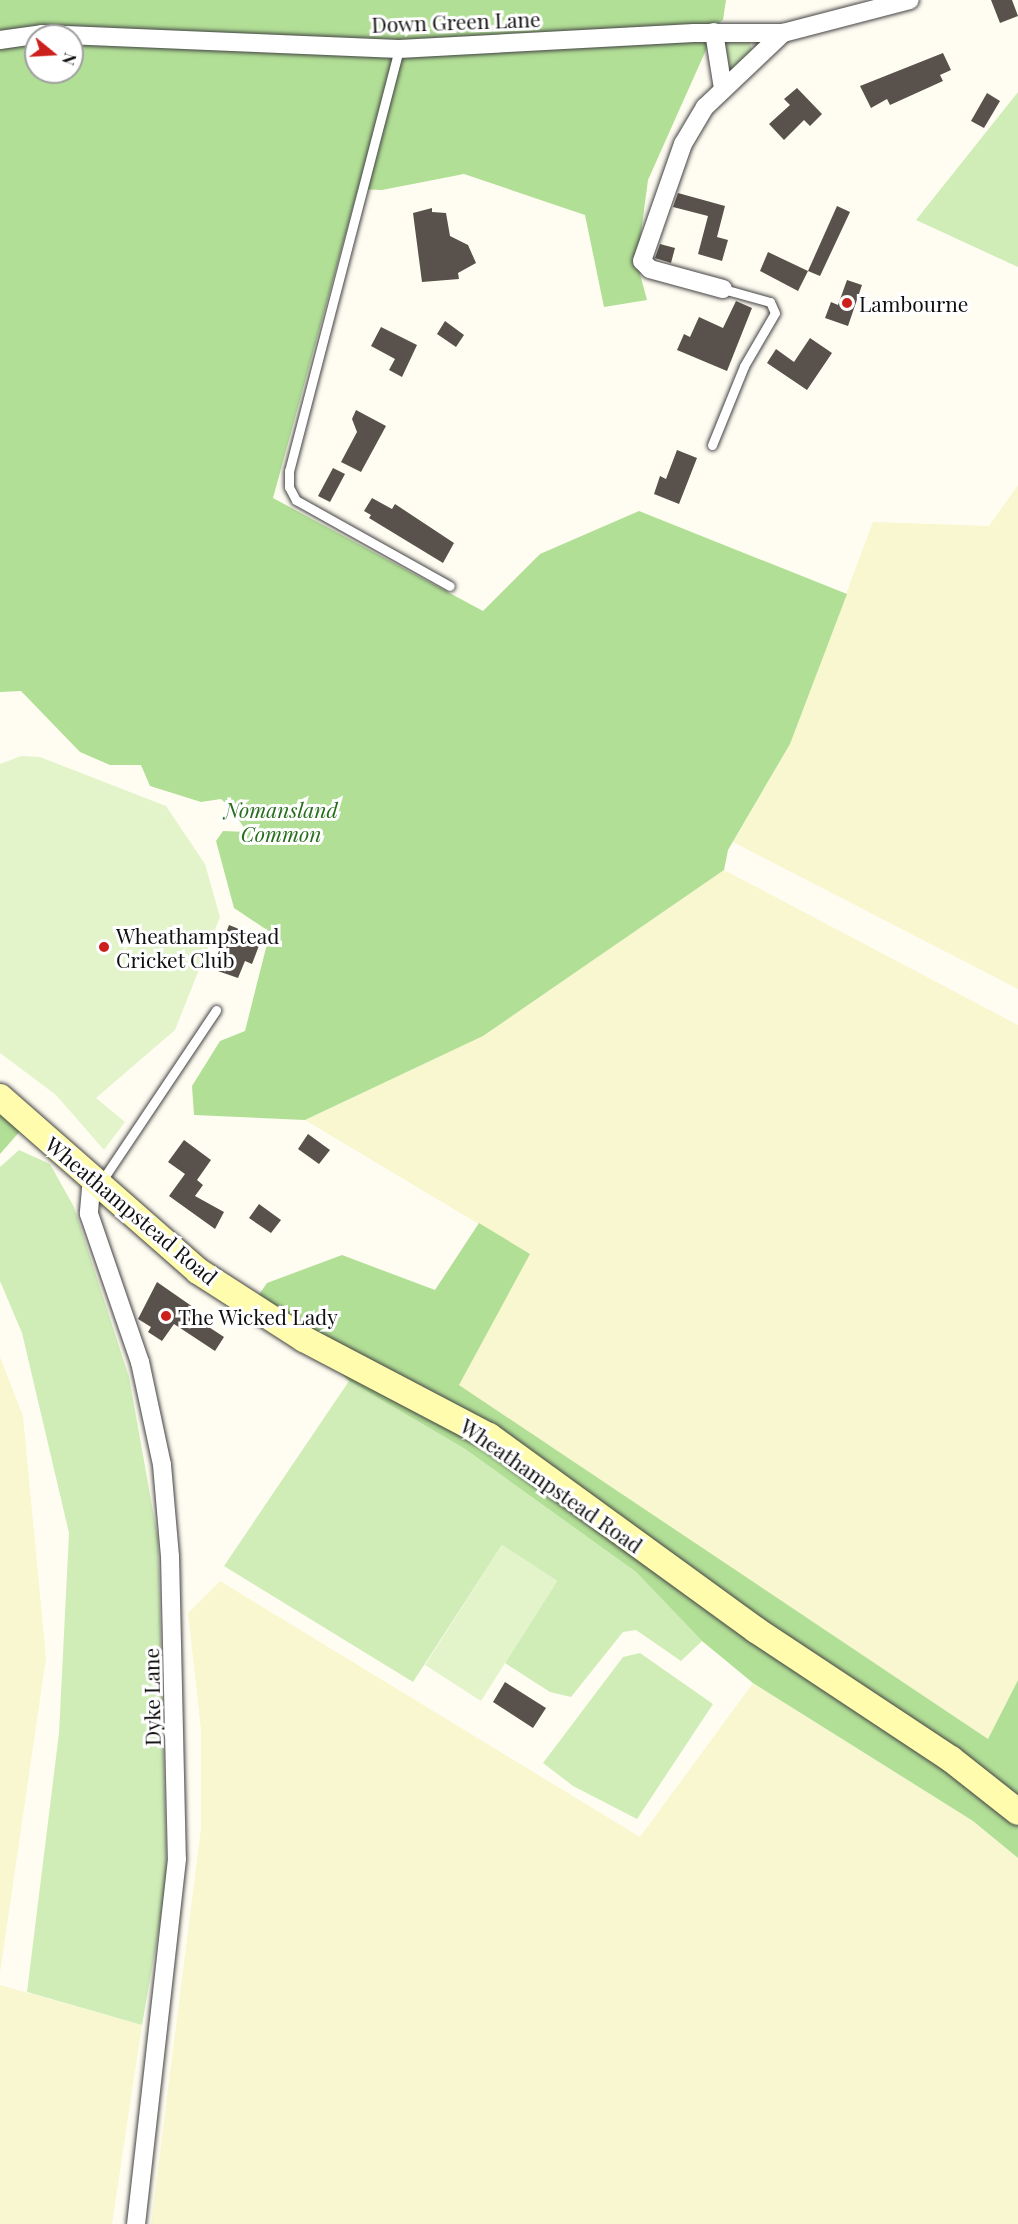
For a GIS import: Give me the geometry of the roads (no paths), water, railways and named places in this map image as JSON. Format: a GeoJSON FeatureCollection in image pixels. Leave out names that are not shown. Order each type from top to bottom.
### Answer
{"type":"FeatureCollection","features":[{"type":"Feature","properties":{"kind":"main road","name":"Wheathampstead Road"},"geometry":{"type":"LineString","coordinates":[[0,1097],[96,1181],[152,1234],[235,1296],[304,1339],[489,1436],[756,1630],[951,1759],[1018,1812]]}},
{"type":"Feature","properties":{"kind":"street","name":"Down Green Lane"},"geometry":{"type":"LineString","coordinates":[[0,40],[42,34],[399,49],[714,32],[783,33],[910,0]]}},
{"type":"Feature","properties":{"kind":"street"},"geometry":{"type":"LineString","coordinates":[[714,32],[723,89]]}},
{"type":"Feature","properties":{"kind":"street"},"geometry":{"type":"LineString","coordinates":[[723,288],[650,269],[642,261],[683,144],[705,107],[783,33]]}},
{"type":"Feature","properties":{"kind":"street","name":"Dyke Lane"},"geometry":{"type":"LineString","coordinates":[[96,1181],[89,1214],[140,1362],[162,1465],[170,1556],[177,1859],[136,2224]]}},
{"type":"Feature","properties":{"kind":"lane"},"geometry":{"type":"LineString","coordinates":[[399,49],[289,471],[289,487],[296,500],[450,586]]}},
{"type":"Feature","properties":{"kind":"lane"},"geometry":{"type":"LineString","coordinates":[[712,445],[744,366],[775,313],[770,302],[723,288]]}},
{"type":"Feature","properties":{"kind":"lane"},"geometry":{"type":"LineString","coordinates":[[96,1181],[216,1010]]}},
{"type":"Feature","properties":{"kind":"place","name":"Lambourne"},"geometry":{"type":"Point","coordinates":[847,303]}},
{"type":"Feature","properties":{"kind":"place","name":"Wheathampstead Cricket Club"},"geometry":{"type":"Point","coordinates":[104,947]}},
{"type":"Feature","properties":{"kind":"place","name":"The Wicked Lady"},"geometry":{"type":"Point","coordinates":[166,1316]}},
{"type":"Feature","properties":{"kind":"park label","name":"Nomansland Common"},"geometry":{"type":"Point","coordinates":[281,821]}}]}
